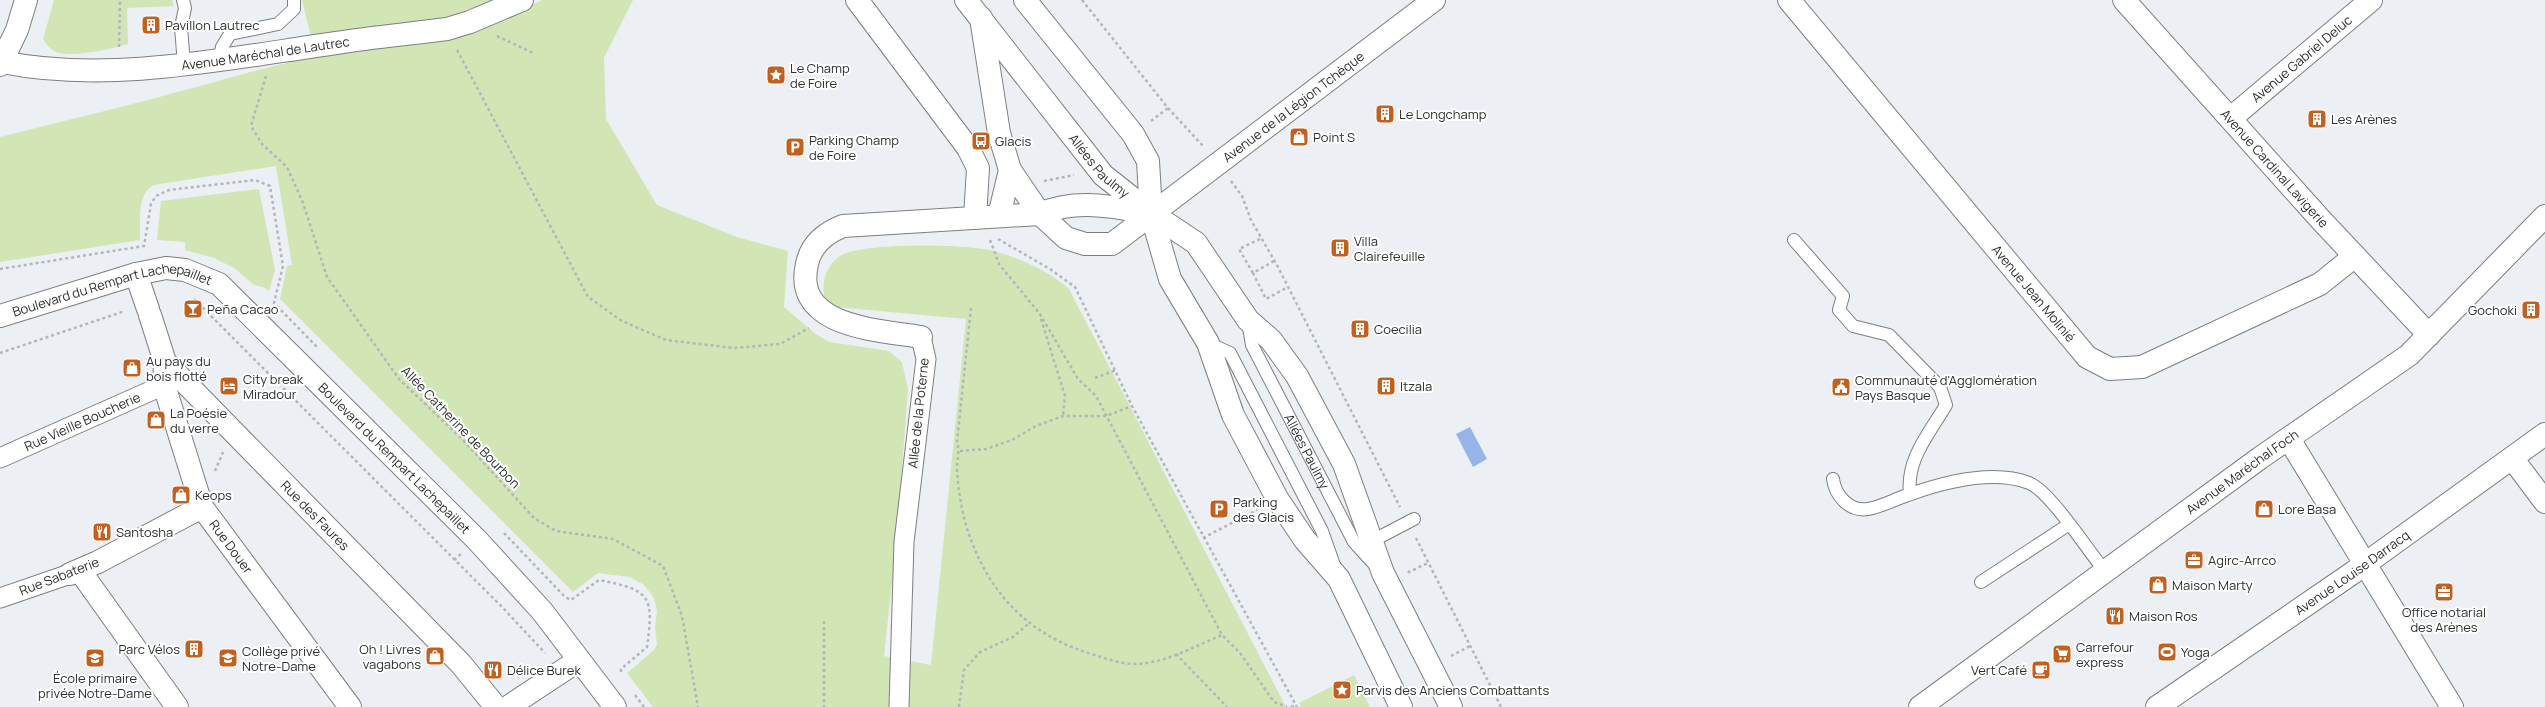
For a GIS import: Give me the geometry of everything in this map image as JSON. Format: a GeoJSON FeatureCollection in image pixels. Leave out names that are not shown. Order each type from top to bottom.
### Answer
{"type":"FeatureCollection","features":[{"type":"Feature","properties":{"kind":"street"},"geometry":{"type":"LineString","coordinates":[[1,63],[17,30],[26,0]]}},
{"type":"Feature","properties":{"kind":"street","name":"Avenue Maréchal de Lautrec"},"geometry":{"type":"LineString","coordinates":[[1,63],[74,71],[184,65],[447,29],[470,22],[522,0]]}},
{"type":"Feature","properties":{"kind":"street"},"geometry":{"type":"LineString","coordinates":[[857,0],[968,148],[978,168],[961,214]]}},
{"type":"Feature","properties":{"kind":"street","name":"Allées Paulmy"},"geometry":{"type":"LineString","coordinates":[[966,0],[1103,175],[1151,213],[1196,243],[1248,320],[1271,340],[1297,376],[1344,464],[1383,573],[1451,707]]}},
{"type":"Feature","properties":{"kind":"street"},"geometry":{"type":"LineString","coordinates":[[1025,0],[1133,134],[1148,161],[1151,213],[1170,279],[1208,343],[1233,415],[1278,500],[1305,540],[1339,579],[1401,707]]}},
{"type":"Feature","properties":{"kind":"street","name":"Avenue de la Légion Tchèque"},"geometry":{"type":"LineString","coordinates":[[1151,213],[1434,0]]}},
{"type":"Feature","properties":{"kind":"street","name":"Avenue Jean Molinié"},"geometry":{"type":"LineString","coordinates":[[1789,0],[2087,357],[2110,369],[2142,367],[2268,310],[2320,284],[2356,256]]}},
{"type":"Feature","properties":{"kind":"street","name":"Avenue Cardinal Lavigerie"},"geometry":{"type":"LineString","coordinates":[[2124,0],[2429,335]]}},
{"type":"Feature","properties":{"kind":"street","name":"Avenue Gabriel Deluc"},"geometry":{"type":"LineString","coordinates":[[2231,118],[2371,0]]}},
{"type":"Feature","properties":{"kind":"street"},"geometry":{"type":"LineString","coordinates":[[981,18],[999,133],[1010,170],[1040,214],[1066,238],[1085,244],[1104,246],[1112,244],[1151,213]]}},
{"type":"Feature","properties":{"kind":"street"},"geometry":{"type":"LineString","coordinates":[[999,216],[1010,170]]}},
{"type":"Feature","properties":{"kind":"street","name":"Allée de la Poterne"},"geometry":{"type":"LineString","coordinates":[[899,707],[904,542],[926,359],[921,337],[848,324],[829,317],[814,303],[804,274],[809,254],[830,232],[843,226],[961,214],[999,216],[1040,214],[1055,208],[1088,203],[1151,213]]}},
{"type":"Feature","properties":{"kind":"street","name":"Avenue Maréchal Foch"},"geometry":{"type":"LineString","coordinates":[[1920,707],[2105,571],[2409,355],[2545,216]]}},
{"type":"Feature","properties":{"kind":"street","name":"Boulevard du Rempart Lachepaillet"},"geometry":{"type":"LineString","coordinates":[[0,316],[47,303],[136,274],[166,268],[185,270],[219,284],[232,294],[476,539],[542,611],[615,707]]}},
{"type":"Feature","properties":{"kind":"street","name":"Rue des Faures"},"geometry":{"type":"LineString","coordinates":[[136,274],[165,362],[461,664],[496,707]]}},
{"type":"Feature","properties":{"kind":"street","name":"Rue Douer"},"geometry":{"type":"LineString","coordinates":[[165,362],[164,385],[199,498],[350,707]]}},
{"type":"Feature","properties":{"kind":"street","name":"Rue Vieille Boucherie"},"geometry":{"type":"LineString","coordinates":[[0,458],[164,385]]}},
{"type":"Feature","properties":{"kind":"street","name":"Avenue Louise Darracq"},"geometry":{"type":"LineString","coordinates":[[2157,707],[2365,564],[2545,434]]}},
{"type":"Feature","properties":{"kind":"street"},"geometry":{"type":"LineString","coordinates":[[2289,439],[2452,707]]}},
{"type":"Feature","properties":{"kind":"street"},"geometry":{"type":"LineString","coordinates":[[2512,458],[2545,502]]}},
{"type":"Feature","properties":{"kind":"street","name":"Rue Sabaterie"},"geometry":{"type":"LineString","coordinates":[[0,598],[75,572],[199,498]]}},
{"type":"Feature","properties":{"kind":"street"},"geometry":{"type":"LineString","coordinates":[[75,572],[177,707]]}},
{"type":"Feature","properties":{"kind":"street"},"geometry":{"type":"LineString","coordinates":[[508,707],[579,660]]}},
{"type":"Feature","properties":{"kind":"lane"},"geometry":{"type":"LineString","coordinates":[[183,0],[185,8],[181,27],[184,65]]}},
{"type":"Feature","properties":{"kind":"lane"},"geometry":{"type":"LineString","coordinates":[[219,60],[222,47],[230,34],[278,24],[294,10],[294,0]]}},
{"type":"Feature","properties":{"kind":"lane"},"geometry":{"type":"LineString","coordinates":[[1794,240],[1843,296],[1839,310],[1853,326],[1889,335],[1940,387],[1946,405],[1911,465],[1908,480],[1910,494]]}},
{"type":"Feature","properties":{"kind":"lane","name":"Allées Paulmy"},"geometry":{"type":"LineString","coordinates":[[1248,320],[1252,345],[1354,542],[1383,573]]}},
{"type":"Feature","properties":{"kind":"lane"},"geometry":{"type":"LineString","coordinates":[[1833,479],[1838,496],[1849,505],[1867,509],[1910,494],[1965,480],[2010,476],[2031,483],[2045,495],[2105,571]]}},
{"type":"Feature","properties":{"kind":"lane"},"geometry":{"type":"LineString","coordinates":[[1372,541],[1411,521]]}},
{"type":"Feature","properties":{"kind":"lane"},"geometry":{"type":"LineString","coordinates":[[1981,582],[2068,525]]}},
{"type":"Feature","properties":{"kind":"path"},"geometry":{"type":"LineString","coordinates":[[118,52],[120,0]]}},
{"type":"Feature","properties":{"kind":"path"},"geometry":{"type":"LineString","coordinates":[[1082,0],[1168,108],[1218,164],[1242,196],[1251,220],[1262,238],[1411,521],[1428,562],[1501,707]]}},
{"type":"Feature","properties":{"kind":"path"},"geometry":{"type":"LineString","coordinates":[[447,29],[588,297],[622,321],[666,340],[734,348],[780,344],[829,317]]}},
{"type":"Feature","properties":{"kind":"path"},"geometry":{"type":"LineString","coordinates":[[499,37],[532,53]]}},
{"type":"Feature","properties":{"kind":"path","name":"Allée Catherine de Bourbon"},"geometry":{"type":"LineString","coordinates":[[271,53],[260,101],[251,126],[262,144],[287,167],[303,203],[327,277],[399,379],[463,440],[534,518],[556,531],[613,539],[663,566],[682,616],[698,707]]}},
{"type":"Feature","properties":{"kind":"path"},"geometry":{"type":"LineString","coordinates":[[1287,707],[1274,702],[1240,654],[1222,635],[1096,396],[1078,379],[1040,314],[998,264],[988,234],[1050,269],[1075,287],[1132,406],[1271,663],[1297,706],[1291,707]]}},
{"type":"Feature","properties":{"kind":"path"},"geometry":{"type":"LineString","coordinates":[[1262,238],[1239,250],[1266,299],[1288,287]]}},
{"type":"Feature","properties":{"kind":"path"},"geometry":{"type":"LineString","coordinates":[[1253,273],[1274,261]]}},
{"type":"Feature","properties":{"kind":"path"},"geometry":{"type":"LineString","coordinates":[[192,297],[455,559],[503,608],[544,655],[547,651]]}},
{"type":"Feature","properties":{"kind":"path"},"geometry":{"type":"LineString","coordinates":[[971,308],[957,442],[960,451],[957,468],[964,515],[971,540],[988,574],[1005,598],[1028,624],[1081,652],[1115,661],[1136,664],[1157,661],[1222,635]]}},
{"type":"Feature","properties":{"kind":"path"},"geometry":{"type":"LineString","coordinates":[[0,353],[148,309]]}},
{"type":"Feature","properties":{"kind":"path"},"geometry":{"type":"LineString","coordinates":[[1040,314],[1065,396],[1063,416]]}},
{"type":"Feature","properties":{"kind":"path"},"geometry":{"type":"LineString","coordinates":[[1095,378],[1116,370]]}},
{"type":"Feature","properties":{"kind":"path"},"geometry":{"type":"LineString","coordinates":[[960,451],[992,447],[1063,416],[1106,416],[1132,406]]}},
{"type":"Feature","properties":{"kind":"path"},"geometry":{"type":"LineString","coordinates":[[199,498],[215,472],[223,452],[239,436]]}},
{"type":"Feature","properties":{"kind":"path"},"geometry":{"type":"LineString","coordinates":[[1406,567],[1409,572],[1428,562]]}},
{"type":"Feature","properties":{"kind":"path"},"geometry":{"type":"LineString","coordinates":[[824,621],[824,707]]}},
{"type":"Feature","properties":{"kind":"path"},"geometry":{"type":"LineString","coordinates":[[959,707],[964,670],[980,652],[1012,637],[1028,624]]}},
{"type":"Feature","properties":{"kind":"path"},"geometry":{"type":"LineString","coordinates":[[1452,656],[1471,646]]}},
{"type":"Feature","properties":{"kind":"path"},"geometry":{"type":"LineString","coordinates":[[1176,654],[1227,707]]}},
{"type":"Feature","properties":{"kind":"green space"},"geometry":{"type":"Polygon","coordinates":[[[54,0],[172,0],[174,6],[127,8],[128,44],[94,52],[66,54],[54,51],[43,39],[54,0]]]}},
{"type":"Feature","properties":{"kind":"green space"},"geometry":{"type":"Polygon","coordinates":[[[302,0],[497,0],[422,25],[311,37],[302,0]]]}},
{"type":"Feature","properties":{"kind":"green space"},"geometry":{"type":"Polygon","coordinates":[[[542,0],[633,0],[604,58],[606,119],[657,205],[737,237],[788,251],[784,307],[817,335],[830,342],[889,351],[902,362],[908,390],[896,545],[884,656],[931,665],[966,319],[836,307],[825,300],[825,276],[835,260],[852,251],[892,246],[940,246],[981,249],[1004,254],[1034,266],[1052,276],[1069,289],[1286,707],[653,707],[627,673],[654,650],[657,644],[655,627],[657,611],[654,598],[644,585],[630,577],[598,573],[573,592],[280,299],[287,266],[292,265],[276,166],[154,185],[148,189],[142,202],[140,217],[140,240],[0,262],[0,137],[180,92],[313,54],[502,20],[542,0]]]}},
{"type":"Feature","properties":{"kind":"green space"},"geometry":{"type":"Polygon","coordinates":[[[259,189],[275,270],[269,291],[263,287],[254,285],[234,268],[214,258],[185,250],[185,242],[157,240],[161,201],[259,189]]]}},
{"type":"Feature","properties":{"kind":"green space","name":"Parvis des Anciens Combattants"},"geometry":{"type":"Polygon","coordinates":[[[1354,675],[1370,707],[1301,707],[1299,703],[1354,675]]]}},
{"type":"Feature","properties":{"kind":"water"},"geometry":{"type":"Polygon","coordinates":[[[1470,427],[1487,459],[1473,467],[1456,434],[1470,427]]]}},
{"type":"Feature","properties":{"kind":"place","name":"Pavillon Lautrec"},"geometry":{"type":"Point","coordinates":[151,25]}},
{"type":"Feature","properties":{"kind":"place","name":"Le Champ de Foire"},"geometry":{"type":"Point","coordinates":[776,75]}},
{"type":"Feature","properties":{"kind":"place","name":"Le Longchamp"},"geometry":{"type":"Point","coordinates":[1385,114]}},
{"type":"Feature","properties":{"kind":"place","name":"Les Arènes"},"geometry":{"type":"Point","coordinates":[2317,119]}},
{"type":"Feature","properties":{"kind":"place","name":"Point S"},"geometry":{"type":"Point","coordinates":[1299,137]}},
{"type":"Feature","properties":{"kind":"place","name":"Glacis"},"geometry":{"type":"Point","coordinates":[981,141]}},
{"type":"Feature","properties":{"kind":"place","name":"Parking Champ de Foire"},"geometry":{"type":"Point","coordinates":[795,147]}},
{"type":"Feature","properties":{"kind":"place","name":"Villa Clairefeuille"},"geometry":{"type":"Point","coordinates":[1340,248]}},
{"type":"Feature","properties":{"kind":"place","name":"Peña Cacao"},"geometry":{"type":"Point","coordinates":[193,309]}},
{"type":"Feature","properties":{"kind":"place","name":"Gochoki"},"geometry":{"type":"Point","coordinates":[2531,310]}},
{"type":"Feature","properties":{"kind":"place","name":"Coecilia"},"geometry":{"type":"Point","coordinates":[1360,329]}},
{"type":"Feature","properties":{"kind":"place","name":"Au pays du bois flotté"},"geometry":{"type":"Point","coordinates":[132,368]}},
{"type":"Feature","properties":{"kind":"place","name":"City break Miradour"},"geometry":{"type":"Point","coordinates":[229,386]}},
{"type":"Feature","properties":{"kind":"place","name":"Itzala"},"geometry":{"type":"Point","coordinates":[1386,386]}},
{"type":"Feature","properties":{"kind":"place","name":"Communauté d'Agglomération Pays Basque"},"geometry":{"type":"Point","coordinates":[1841,387]}},
{"type":"Feature","properties":{"kind":"place","name":"La Poésie du verre"},"geometry":{"type":"Point","coordinates":[156,420]}},
{"type":"Feature","properties":{"kind":"place","name":"Keops"},"geometry":{"type":"Point","coordinates":[181,495]}},
{"type":"Feature","properties":{"kind":"place","name":"Parking des Glacis"},"geometry":{"type":"Point","coordinates":[1219,509]}},
{"type":"Feature","properties":{"kind":"place","name":"Lore Basa"},"geometry":{"type":"Point","coordinates":[2264,509]}},
{"type":"Feature","properties":{"kind":"place","name":"Santosha"},"geometry":{"type":"Point","coordinates":[102,532]}},
{"type":"Feature","properties":{"kind":"place","name":"Agirc-Arrco"},"geometry":{"type":"Point","coordinates":[2194,560]}},
{"type":"Feature","properties":{"kind":"place","name":"Maison Marty"},"geometry":{"type":"Point","coordinates":[2158,585]}},
{"type":"Feature","properties":{"kind":"place","name":"Office notarial des Arènes"},"geometry":{"type":"Point","coordinates":[2444,592]}},
{"type":"Feature","properties":{"kind":"place","name":"Maison Ros"},"geometry":{"type":"Point","coordinates":[2115,616]}},
{"type":"Feature","properties":{"kind":"place","name":"Parc Vélos"},"geometry":{"type":"Point","coordinates":[194,649]}},
{"type":"Feature","properties":{"kind":"place","name":"Yoga"},"geometry":{"type":"Point","coordinates":[2167,652]}},
{"type":"Feature","properties":{"kind":"place","name":"Carrefour express"},"geometry":{"type":"Point","coordinates":[2062,654]}},
{"type":"Feature","properties":{"kind":"place","name":"Oh ! Livres vagabons"},"geometry":{"type":"Point","coordinates":[435,656]}},
{"type":"Feature","properties":{"kind":"place","name":"École primaire privée Notre-Dame"},"geometry":{"type":"Point","coordinates":[95,658]}},
{"type":"Feature","properties":{"kind":"place","name":"Collège privé Notre-Dame"},"geometry":{"type":"Point","coordinates":[228,658]}},
{"type":"Feature","properties":{"kind":"place","name":"Délice Burek"},"geometry":{"type":"Point","coordinates":[493,670]}},
{"type":"Feature","properties":{"kind":"place","name":"Vert Café"},"geometry":{"type":"Point","coordinates":[2041,670]}},
{"type":"Feature","properties":{"kind":"place","name":"Parvis des Anciens Combattants"},"geometry":{"type":"Point","coordinates":[1342,690]}}]}
